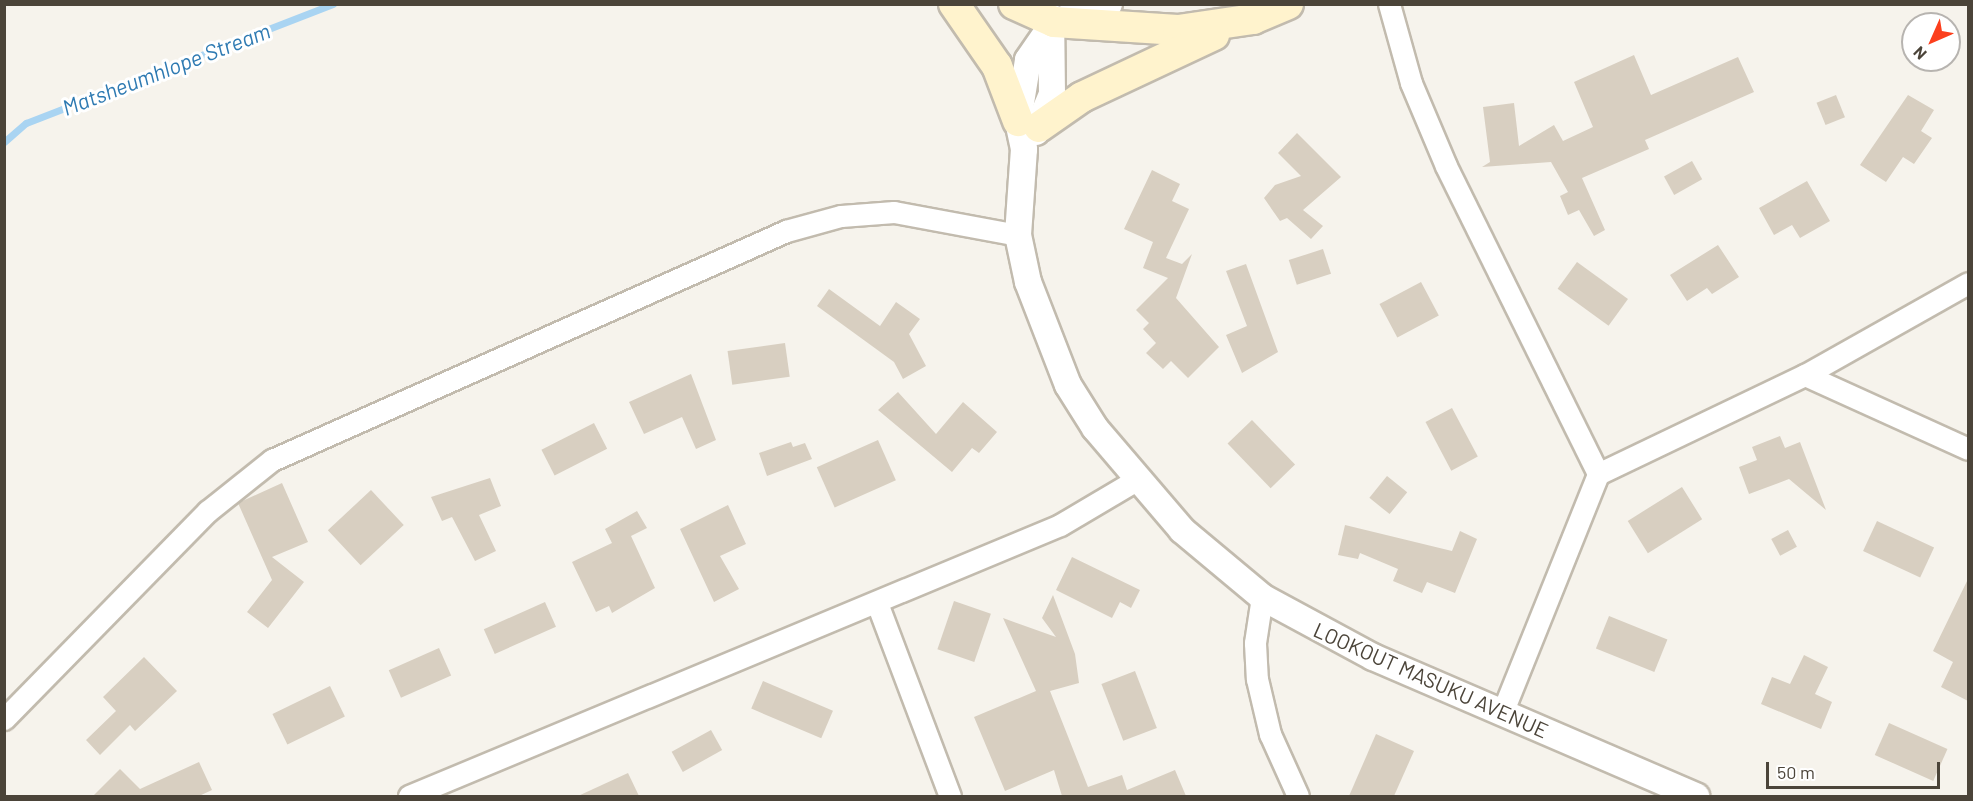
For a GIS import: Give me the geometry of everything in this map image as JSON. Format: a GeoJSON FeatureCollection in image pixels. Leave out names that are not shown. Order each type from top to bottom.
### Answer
{"type":"FeatureCollection","features":[{"type":"Feature","properties":{"kind":"main road"},"geometry":{"type":"LineString","coordinates":[[954,4],[997,66],[1027,133],[1082,97],[1137,69],[1288,4]]}},
{"type":"Feature","properties":{"kind":"main road"},"geometry":{"type":"LineString","coordinates":[[1014,4],[1048,13],[1178,30],[1253,19]]}},
{"type":"Feature","properties":{"kind":"street"},"geometry":{"type":"LineString","coordinates":[[1048,13],[1109,4]]}},
{"type":"Feature","properties":{"kind":"street"},"geometry":{"type":"LineString","coordinates":[[1389,4],[1411,83],[1446,166],[1598,474]]}},
{"type":"Feature","properties":{"kind":"street","name":"LOOKOUT MASUKU AVENUE"},"geometry":{"type":"LineString","coordinates":[[1048,13],[1028,60],[1027,133],[1018,235],[1040,322],[1068,385],[1136,480],[1223,568],[1262,597],[1373,657],[1696,796]]}},
{"type":"Feature","properties":{"kind":"street"},"geometry":{"type":"LineString","coordinates":[[4,719],[208,511],[272,460],[786,231],[841,216],[894,212],[1018,235]]}},
{"type":"Feature","properties":{"kind":"street"},"geometry":{"type":"LineString","coordinates":[[1502,713],[1598,474],[1652,453],[1805,375],[1968,283]]}},
{"type":"Feature","properties":{"kind":"street"},"geometry":{"type":"LineString","coordinates":[[1805,375],[1968,449]]}},
{"type":"Feature","properties":{"kind":"street"},"geometry":{"type":"LineString","coordinates":[[409,796],[1060,525],[1136,480]]}},
{"type":"Feature","properties":{"kind":"street"},"geometry":{"type":"LineString","coordinates":[[1262,597],[1255,643],[1257,679],[1270,734],[1298,796]]}},
{"type":"Feature","properties":{"kind":"street"},"geometry":{"type":"LineString","coordinates":[[877,603],[950,796]]}},
{"type":"Feature","properties":{"kind":"building"},"geometry":{"type":"Polygon","coordinates":[[[1634,55],[1651,95],[1738,57],[1754,92],[1645,140],[1649,149],[1582,178],[1605,230],[1594,236],[1579,210],[1568,215],[1560,196],[1568,192],[1551,162],[1482,167],[1490,162],[1483,107],[1514,103],[1519,146],[1554,125],[1563,141],[1593,127],[1574,82],[1634,55]]]}},
{"type":"Feature","properties":{"kind":"building"},"geometry":{"type":"Polygon","coordinates":[[[1836,95],[1845,117],[1826,125],[1817,103],[1836,95]]]}},
{"type":"Feature","properties":{"kind":"building"},"geometry":{"type":"Polygon","coordinates":[[[1908,95],[1934,110],[1921,131],[1932,138],[1914,164],[1903,157],[1886,182],[1860,165],[1908,95]]]}},
{"type":"Feature","properties":{"kind":"building"},"geometry":{"type":"Polygon","coordinates":[[[1297,133],[1341,177],[1303,210],[1323,226],[1311,239],[1287,218],[1280,221],[1264,198],[1275,185],[1301,176],[1278,153],[1297,133]]]}},
{"type":"Feature","properties":{"kind":"building"},"geometry":{"type":"Polygon","coordinates":[[[1692,161],[1702,179],[1674,195],[1664,177],[1692,161]]]}},
{"type":"Feature","properties":{"kind":"building"},"geometry":{"type":"Polygon","coordinates":[[[1152,170],[1180,184],[1172,201],[1189,209],[1166,258],[1182,264],[1192,254],[1176,298],[1219,347],[1188,378],[1171,361],[1163,369],[1146,353],[1156,343],[1143,329],[1149,323],[1136,310],[1168,278],[1143,268],[1153,242],[1124,229],[1152,170]]]}},
{"type":"Feature","properties":{"kind":"building"},"geometry":{"type":"Polygon","coordinates":[[[1807,181],[1830,221],[1800,238],[1792,225],[1774,235],[1759,208],[1807,181]]]}},
{"type":"Feature","properties":{"kind":"building"},"geometry":{"type":"Polygon","coordinates":[[[1718,245],[1739,277],[1712,294],[1707,288],[1687,301],[1670,275],[1718,245]]]}},
{"type":"Feature","properties":{"kind":"building"},"geometry":{"type":"Polygon","coordinates":[[[1323,249],[1331,274],[1297,285],[1289,260],[1323,249]]]}},
{"type":"Feature","properties":{"kind":"building"},"geometry":{"type":"Polygon","coordinates":[[[1577,262],[1628,299],[1609,326],[1558,289],[1577,262]]]}},
{"type":"Feature","properties":{"kind":"building"},"geometry":{"type":"Polygon","coordinates":[[[1246,264],[1278,352],[1242,373],[1226,335],[1247,326],[1226,271],[1246,264]]]}},
{"type":"Feature","properties":{"kind":"building"},"geometry":{"type":"Polygon","coordinates":[[[1421,282],[1439,316],[1397,338],[1380,304],[1421,282]]]}},
{"type":"Feature","properties":{"kind":"building"},"geometry":{"type":"Polygon","coordinates":[[[829,289],[880,326],[896,302],[920,319],[909,334],[926,366],[903,379],[894,362],[817,306],[829,289]]]}},
{"type":"Feature","properties":{"kind":"building"},"geometry":{"type":"Polygon","coordinates":[[[785,343],[790,377],[732,385],[728,351],[785,343]]]}},
{"type":"Feature","properties":{"kind":"building"},"geometry":{"type":"Polygon","coordinates":[[[691,374],[716,440],[696,449],[682,417],[644,434],[629,402],[691,374]]]}},
{"type":"Feature","properties":{"kind":"building"},"geometry":{"type":"Polygon","coordinates":[[[898,392],[936,434],[963,402],[997,432],[979,453],[972,448],[952,472],[878,410],[898,392]]]}},
{"type":"Feature","properties":{"kind":"building"},"geometry":{"type":"Polygon","coordinates":[[[1452,408],[1478,457],[1451,471],[1426,422],[1452,408]]]}},
{"type":"Feature","properties":{"kind":"building"},"geometry":{"type":"Polygon","coordinates":[[[1252,420],[1295,465],[1271,488],[1228,444],[1252,420]]]}},
{"type":"Feature","properties":{"kind":"building"},"geometry":{"type":"Polygon","coordinates":[[[594,423],[607,449],[555,476],[541,450],[594,423]]]}},
{"type":"Feature","properties":{"kind":"building"},"geometry":{"type":"Polygon","coordinates":[[[1780,436],[1785,448],[1800,442],[1826,510],[1789,479],[1749,494],[1739,467],[1757,460],[1752,447],[1780,436]]]}},
{"type":"Feature","properties":{"kind":"building"},"geometry":{"type":"Polygon","coordinates":[[[878,440],[896,480],[835,507],[817,467],[878,440]]]}},
{"type":"Feature","properties":{"kind":"building"},"geometry":{"type":"Polygon","coordinates":[[[791,442],[793,447],[805,443],[812,459],[767,476],[759,453],[791,442]]]}},
{"type":"Feature","properties":{"kind":"building"},"geometry":{"type":"Polygon","coordinates":[[[1387,476],[1407,492],[1390,514],[1369,498],[1387,476]]]}},
{"type":"Feature","properties":{"kind":"building"},"geometry":{"type":"Polygon","coordinates":[[[490,478],[501,506],[479,515],[496,551],[475,561],[452,517],[442,521],[431,497],[490,478]]]}},
{"type":"Feature","properties":{"kind":"building"},"geometry":{"type":"Polygon","coordinates":[[[282,483],[308,542],[272,557],[304,582],[268,628],[247,612],[272,580],[238,503],[282,483]]]}},
{"type":"Feature","properties":{"kind":"building"},"geometry":{"type":"Polygon","coordinates":[[[1682,487],[1702,519],[1648,553],[1628,521],[1682,487]]]}},
{"type":"Feature","properties":{"kind":"building"},"geometry":{"type":"Polygon","coordinates":[[[371,490],[404,525],[361,565],[328,530],[371,490]]]}},
{"type":"Feature","properties":{"kind":"building"},"geometry":{"type":"Polygon","coordinates":[[[728,505],[746,544],[720,556],[739,589],[714,602],[680,529],[728,505]]]}},
{"type":"Feature","properties":{"kind":"building"},"geometry":{"type":"Polygon","coordinates":[[[637,511],[647,528],[631,536],[655,588],[612,613],[609,606],[596,612],[572,562],[612,543],[605,529],[637,511]]]}},
{"type":"Feature","properties":{"kind":"building"},"geometry":{"type":"Polygon","coordinates":[[[1877,521],[1934,548],[1920,578],[1863,551],[1877,521]]]}},
{"type":"Feature","properties":{"kind":"building"},"geometry":{"type":"Polygon","coordinates":[[[1345,525],[1452,551],[1460,531],[1477,539],[1455,593],[1427,582],[1422,593],[1393,581],[1398,569],[1360,553],[1358,559],[1338,555],[1345,525]]]}},
{"type":"Feature","properties":{"kind":"building"},"geometry":{"type":"Polygon","coordinates":[[[1788,530],[1797,547],[1780,556],[1771,539],[1788,530]]]}},
{"type":"Feature","properties":{"kind":"building"},"geometry":{"type":"Polygon","coordinates":[[[1072,557],[1140,590],[1131,608],[1120,602],[1112,618],[1056,590],[1072,557]]]}},
{"type":"Feature","properties":{"kind":"building"},"geometry":{"type":"Polygon","coordinates":[[[1968,579],[1968,701],[1941,687],[1953,662],[1933,651],[1968,579]]]}},
{"type":"Feature","properties":{"kind":"building"},"geometry":{"type":"Polygon","coordinates":[[[1053,595],[1075,654],[1079,683],[1050,691],[1088,787],[1122,775],[1127,790],[1175,770],[1186,796],[1062,796],[1054,770],[1005,791],[974,717],[1036,691],[1003,618],[1056,637],[1042,618],[1053,595]]]}},
{"type":"Feature","properties":{"kind":"building"},"geometry":{"type":"Polygon","coordinates":[[[954,601],[991,614],[974,662],[937,649],[954,601]]]}},
{"type":"Feature","properties":{"kind":"building"},"geometry":{"type":"Polygon","coordinates":[[[545,602],[556,627],[495,654],[484,629],[545,602]]]}},
{"type":"Feature","properties":{"kind":"building"},"geometry":{"type":"Polygon","coordinates":[[[1609,616],[1667,640],[1654,672],[1596,648],[1609,616]]]}},
{"type":"Feature","properties":{"kind":"building"},"geometry":{"type":"Polygon","coordinates":[[[439,648],[451,675],[401,698],[389,670],[439,648]]]}},
{"type":"Feature","properties":{"kind":"building"},"geometry":{"type":"Polygon","coordinates":[[[1804,655],[1828,667],[1815,694],[1832,702],[1821,729],[1761,704],[1772,677],[1790,684],[1804,655]]]}},
{"type":"Feature","properties":{"kind":"building"},"geometry":{"type":"Polygon","coordinates":[[[144,657],[177,691],[135,731],[130,725],[100,755],[86,740],[116,711],[103,697],[144,657]]]}},
{"type":"Feature","properties":{"kind":"building"},"geometry":{"type":"Polygon","coordinates":[[[1135,671],[1157,728],[1123,741],[1101,684],[1135,671]]]}},
{"type":"Feature","properties":{"kind":"building"},"geometry":{"type":"Polygon","coordinates":[[[763,681],[833,711],[821,738],[751,709],[763,681]]]}},
{"type":"Feature","properties":{"kind":"building"},"geometry":{"type":"Polygon","coordinates":[[[330,686],[345,717],[287,745],[272,714],[330,686]]]}},
{"type":"Feature","properties":{"kind":"building"},"geometry":{"type":"Polygon","coordinates":[[[1889,723],[1947,749],[1933,781],[1875,755],[1889,723]]]}},
{"type":"Feature","properties":{"kind":"building"},"geometry":{"type":"Polygon","coordinates":[[[711,730],[722,750],[683,772],[672,752],[711,730]]]}},
{"type":"Feature","properties":{"kind":"building"},"geometry":{"type":"Polygon","coordinates":[[[1376,734],[1414,751],[1394,796],[1349,796],[1376,734]]]}},
{"type":"Feature","properties":{"kind":"building"},"geometry":{"type":"Polygon","coordinates":[[[199,762],[212,790],[199,796],[93,796],[120,769],[140,789],[199,762]]]}},
{"type":"Feature","properties":{"kind":"building"},"geometry":{"type":"Polygon","coordinates":[[[628,773],[639,796],[578,796],[628,773]]]}},
{"type":"Feature","properties":{"kind":"waterway","name":"Matsheumhlope Stream"},"geometry":{"type":"LineString","coordinates":[[4,142],[26,123],[333,4]]}}]}
